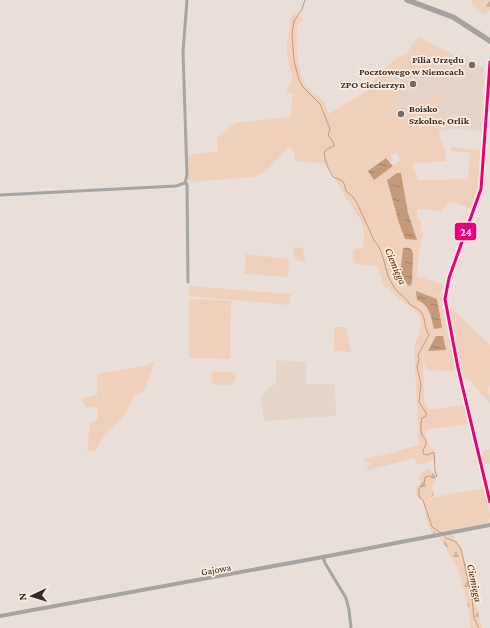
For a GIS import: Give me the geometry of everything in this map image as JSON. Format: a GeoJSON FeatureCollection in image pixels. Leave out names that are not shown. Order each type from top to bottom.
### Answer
{"type":"FeatureCollection","features":[{"type":"Feature","properties":{"kind":"highway"},"geometry":{"type":"LineString","coordinates":[[407,0],[453,17],[490,41]]}},
{"type":"Feature","properties":{"kind":"street"},"geometry":{"type":"LineString","coordinates":[[187,0],[183,52],[187,174],[188,282]]}},
{"type":"Feature","properties":{"kind":"street"},"geometry":{"type":"LineString","coordinates":[[490,62],[481,189],[445,292],[446,311],[490,502]]}},
{"type":"Feature","properties":{"kind":"street"},"geometry":{"type":"LineString","coordinates":[[0,195],[176,186],[182,185],[186,182]]}},
{"type":"Feature","properties":{"kind":"street","name":"Gajowa"},"geometry":{"type":"LineString","coordinates":[[0,616],[490,525]]}},
{"type":"Feature","properties":{"kind":"street"},"geometry":{"type":"LineString","coordinates":[[322,557],[346,598],[349,607],[351,628]]}},
{"type":"Feature","properties":{"kind":"shaded area"},"geometry":{"type":"Polygon","coordinates":[[[449,52],[459,58],[462,56],[484,68],[482,131],[453,129],[438,132],[438,109],[414,121],[388,119],[389,101],[391,97],[402,98],[402,91],[387,90],[388,74],[421,74],[426,65],[433,62],[441,65],[440,77],[444,78],[443,73],[449,52]]]}},
{"type":"Feature","properties":{"kind":"shaded area"},"geometry":{"type":"Polygon","coordinates":[[[276,360],[306,362],[306,384],[334,384],[336,416],[264,421],[261,399],[264,393],[276,382],[276,360]]]}},
{"type":"Feature","properties":{"kind":"green space"},"geometry":{"type":"Polygon","coordinates":[[[472,0],[490,0],[490,11],[488,10],[486,16],[472,5],[472,0]]]}},
{"type":"Feature","properties":{"kind":"green space"},"geometry":{"type":"Polygon","coordinates":[[[293,11],[304,20],[297,25],[297,49],[301,75],[308,88],[324,101],[328,114],[367,91],[378,75],[396,58],[406,54],[418,37],[449,52],[443,73],[444,78],[440,77],[441,65],[433,62],[426,65],[422,74],[388,74],[387,89],[402,91],[402,98],[391,97],[389,101],[388,119],[391,119],[392,107],[412,109],[411,121],[413,121],[415,104],[428,104],[429,97],[435,96],[440,90],[443,104],[438,109],[438,132],[445,151],[446,161],[412,164],[418,180],[468,179],[470,153],[450,151],[452,147],[480,150],[478,188],[471,209],[450,201],[441,211],[418,209],[417,217],[420,220],[423,234],[419,250],[417,276],[442,284],[442,306],[455,367],[454,370],[451,371],[426,370],[423,356],[424,399],[428,410],[464,405],[469,424],[425,430],[427,441],[437,457],[426,463],[416,464],[415,458],[364,471],[373,462],[365,463],[364,459],[419,445],[414,347],[421,323],[420,317],[416,312],[397,297],[389,288],[385,288],[377,266],[362,265],[354,262],[353,251],[361,248],[363,245],[364,232],[361,220],[346,198],[327,164],[295,161],[294,152],[291,148],[288,148],[265,172],[253,177],[190,182],[188,180],[188,155],[218,151],[217,138],[235,123],[290,117],[293,93],[286,93],[293,75],[288,59],[287,43],[293,11]],[[398,153],[391,155],[393,159],[390,162],[386,158],[369,171],[373,179],[399,161],[398,153]],[[416,291],[417,296],[430,312],[434,329],[439,310],[437,299],[416,291]]]}},
{"type":"Feature","properties":{"kind":"green space"},"geometry":{"type":"Polygon","coordinates":[[[293,247],[303,248],[305,262],[294,259],[293,247]]]}},
{"type":"Feature","properties":{"kind":"green space"},"geometry":{"type":"Polygon","coordinates":[[[246,254],[289,259],[288,277],[244,274],[246,254]]]}},
{"type":"Feature","properties":{"kind":"green space"},"geometry":{"type":"Polygon","coordinates":[[[189,284],[190,286],[291,294],[289,305],[190,296],[188,293],[189,284]]]}},
{"type":"Feature","properties":{"kind":"green space"},"geometry":{"type":"Polygon","coordinates":[[[189,300],[231,301],[230,359],[189,358],[189,300]]]}},
{"type":"Feature","properties":{"kind":"green space"},"geometry":{"type":"Polygon","coordinates":[[[447,304],[490,345],[490,383],[488,392],[490,395],[490,404],[469,379],[463,378],[447,304]]]}},
{"type":"Feature","properties":{"kind":"green space"},"geometry":{"type":"Polygon","coordinates":[[[334,327],[346,327],[351,352],[334,351],[334,327]]]}},
{"type":"Feature","properties":{"kind":"green space"},"geometry":{"type":"Polygon","coordinates":[[[155,361],[144,392],[135,395],[125,415],[104,435],[95,451],[87,451],[90,423],[98,419],[98,409],[86,407],[81,399],[97,395],[97,374],[148,365],[155,361]]]}},
{"type":"Feature","properties":{"kind":"green space"},"geometry":{"type":"Polygon","coordinates":[[[213,372],[231,372],[236,376],[235,380],[231,385],[213,384],[211,375],[213,372]]]}},
{"type":"Feature","properties":{"kind":"green space"},"geometry":{"type":"Polygon","coordinates":[[[490,449],[490,464],[484,464],[482,451],[490,449]]]}},
{"type":"Feature","properties":{"kind":"green space"},"geometry":{"type":"Polygon","coordinates":[[[428,468],[434,474],[436,480],[432,487],[434,495],[425,506],[432,527],[440,532],[432,534],[426,519],[424,500],[417,497],[415,486],[420,485],[419,475],[428,468]]]}},
{"type":"Feature","properties":{"kind":"green space"},"geometry":{"type":"Polygon","coordinates":[[[484,488],[490,514],[489,523],[446,532],[440,532],[432,527],[425,506],[430,498],[484,488]]]}},
{"type":"Feature","properties":{"kind":"green space"},"geometry":{"type":"Polygon","coordinates":[[[452,534],[462,549],[482,628],[470,628],[467,600],[457,567],[448,554],[446,547],[439,538],[452,534]]]}},
{"type":"Feature","properties":{"kind":"water"},"geometry":{"type":"Polygon","coordinates":[[[386,158],[393,166],[374,180],[368,171],[386,158]]]}},
{"type":"Feature","properties":{"kind":"water"},"geometry":{"type":"Polygon","coordinates":[[[397,173],[401,173],[408,213],[417,240],[405,239],[399,223],[387,180],[397,173]]]}},
{"type":"Feature","properties":{"kind":"water"},"geometry":{"type":"Polygon","coordinates":[[[403,248],[410,248],[413,254],[412,282],[409,286],[400,277],[403,248]]]}},
{"type":"Feature","properties":{"kind":"water"},"geometry":{"type":"Polygon","coordinates":[[[416,291],[437,299],[441,328],[434,329],[431,316],[427,308],[417,300],[416,291]]]}},
{"type":"Feature","properties":{"kind":"water"},"geometry":{"type":"Polygon","coordinates":[[[436,336],[443,336],[446,350],[428,351],[436,336]]]}},
{"type":"Feature","properties":{"kind":"waterway","name":"Ciemięga"},"geometry":{"type":"LineString","coordinates":[[305,0],[302,9],[294,21],[292,34],[294,61],[299,80],[303,87],[320,104],[330,129],[328,135],[334,146],[329,148],[324,153],[327,164],[333,177],[342,181],[345,185],[346,191],[357,203],[374,240],[378,245],[391,282],[409,304],[421,312],[429,335],[418,355],[419,359],[417,367],[421,384],[419,402],[426,413],[426,416],[422,418],[421,424],[421,433],[426,440],[423,454],[428,455],[434,452],[435,471],[437,476],[433,478],[429,476],[425,477],[424,485],[419,488],[419,497],[423,500],[432,527],[441,533]]}},
{"type":"Feature","properties":{"kind":"waterway","name":"Ciemięga"},"geometry":{"type":"LineString","coordinates":[[443,535],[446,538],[456,542],[461,549],[472,598],[474,618],[479,628]]}},
{"type":"Feature","properties":{"kind":"transit line","name":"24"},"geometry":{"type":"LineString","coordinates":[[490,62],[481,189],[449,278],[445,299],[458,368],[490,502]]}},
{"type":"Feature","properties":{"kind":"place","name":"Filia Urzędu Pocztowego w Niemcach"},"geometry":{"type":"Point","coordinates":[472,65]}},
{"type":"Feature","properties":{"kind":"place","name":"ZPO Ciecierzyn"},"geometry":{"type":"Point","coordinates":[413,84]}},
{"type":"Feature","properties":{"kind":"place","name":"Boisko Szkolne, Orlik"},"geometry":{"type":"Point","coordinates":[401,114]}}]}
